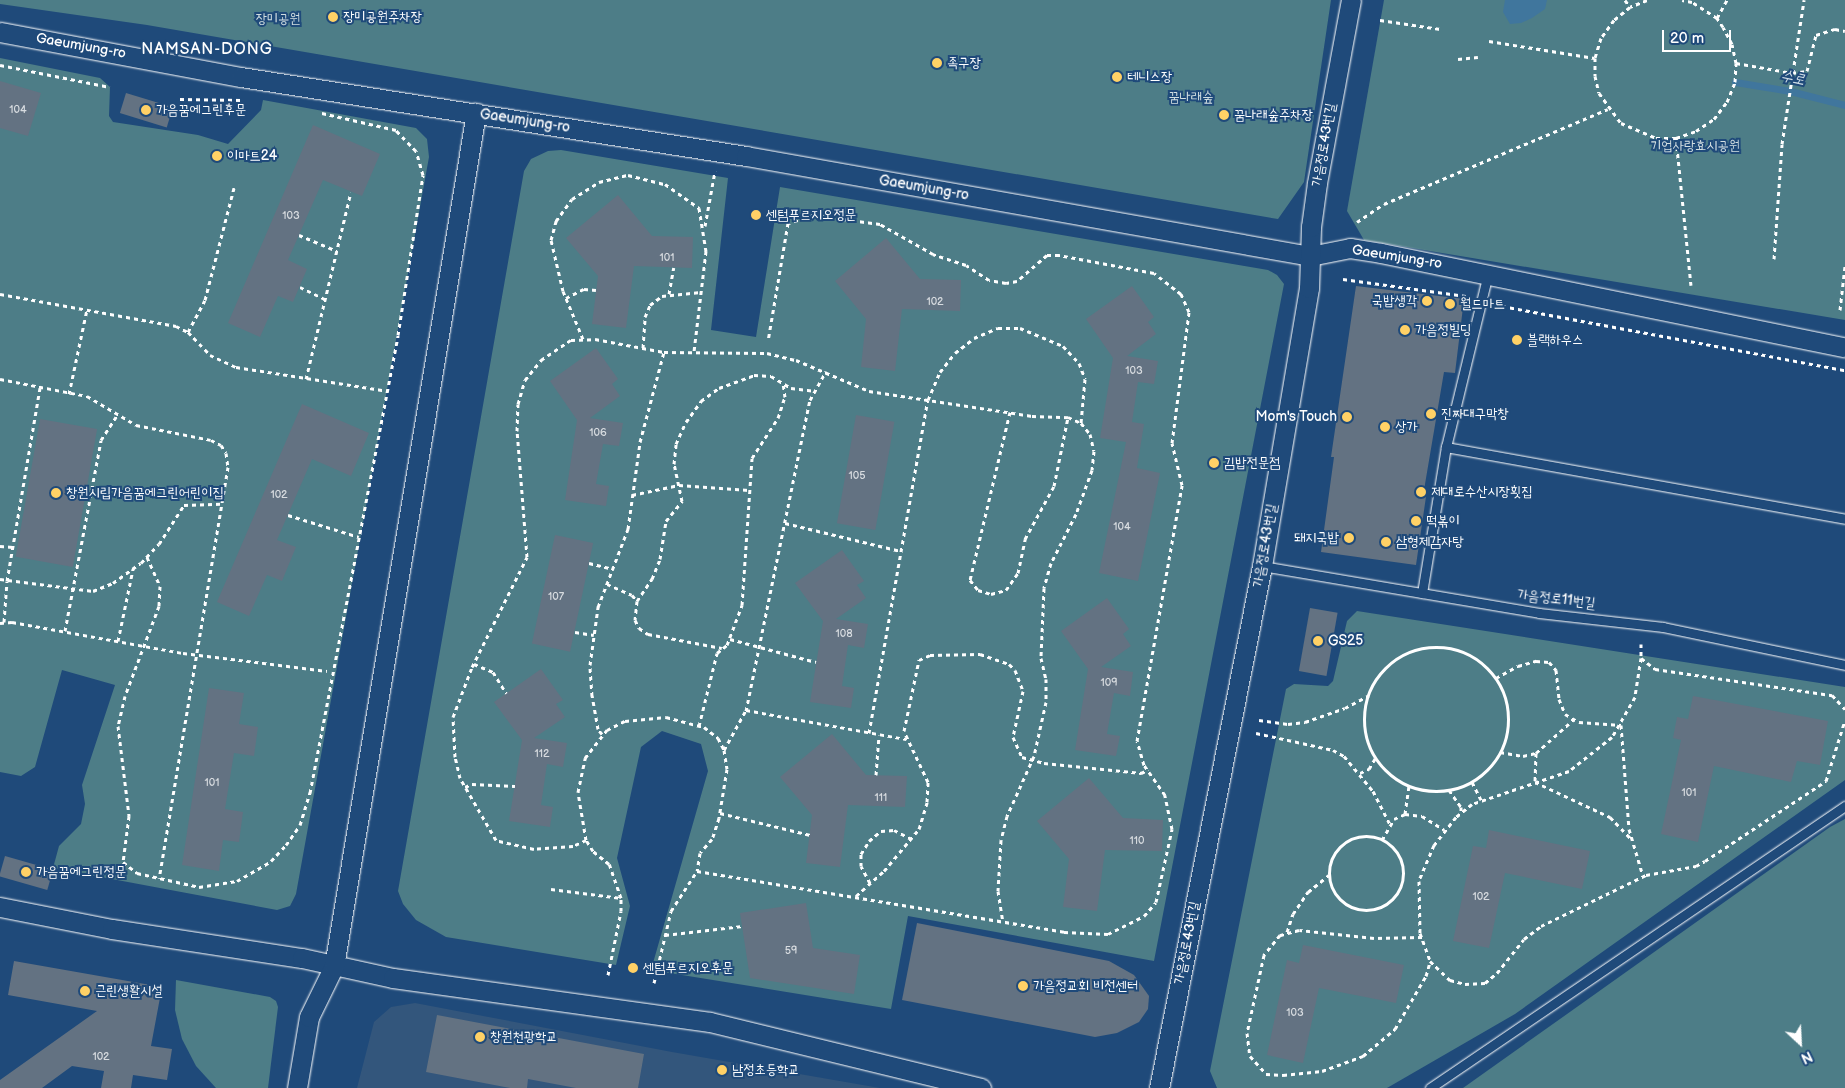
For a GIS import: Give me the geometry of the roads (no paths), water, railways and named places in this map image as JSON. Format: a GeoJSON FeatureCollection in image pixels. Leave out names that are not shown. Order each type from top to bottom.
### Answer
{"type":"FeatureCollection","features":[{"type":"Feature","properties":{"kind":"street","name":"가음정로43번길"},"geometry":{"type":"LineString","coordinates":[[1159,1088],[1262,566],[1309,288],[1317,184],[1351,0]]}},
{"type":"Feature","properties":{"kind":"street","name":"Gaeumjung-ro"},"geometry":{"type":"LineString","coordinates":[[0,32],[250,78],[746,156],[1310,256],[1350,248],[1488,273],[1845,347]]}},
{"type":"Feature","properties":{"kind":"street"},"geometry":{"type":"LineString","coordinates":[[297,1088],[309,1017],[334,966],[476,113]]}},
{"type":"Feature","properties":{"kind":"street"},"geometry":{"type":"LineString","coordinates":[[0,907],[112,930],[302,958],[393,978],[734,1027],[980,1088]]}},
{"type":"Feature","properties":{"kind":"lane"},"geometry":{"type":"LineString","coordinates":[[1422,593],[1446,447],[1488,273]]}},
{"type":"Feature","properties":{"kind":"lane"},"geometry":{"type":"LineString","coordinates":[[1446,447],[1845,519]]}},
{"type":"Feature","properties":{"kind":"lane","name":"가음정로11번길"},"geometry":{"type":"LineString","coordinates":[[1262,566],[1539,613],[1663,627],[1845,665]]}},
{"type":"Feature","properties":{"kind":"lane"},"geometry":{"type":"LineString","coordinates":[[1430,1088],[1845,806]]}},
{"type":"Feature","properties":{"kind":"waterway","name":"수로"},"geometry":{"type":"LineString","coordinates":[[1735,82],[1790,91],[1845,105]]}},
{"type":"Feature","properties":{"kind":"place","name":"장미공원주차장"},"geometry":{"type":"Point","coordinates":[333,17]}},
{"type":"Feature","properties":{"kind":"place","name":"족구장"},"geometry":{"type":"Point","coordinates":[937,63]}},
{"type":"Feature","properties":{"kind":"place","name":"테니스장"},"geometry":{"type":"Point","coordinates":[1117,77]}},
{"type":"Feature","properties":{"kind":"place","name":"가음꿈에그린후문"},"geometry":{"type":"Point","coordinates":[146,110]}},
{"type":"Feature","properties":{"kind":"place","name":"꿈나래숲주차장"},"geometry":{"type":"Point","coordinates":[1224,115]}},
{"type":"Feature","properties":{"kind":"place","name":"이마트24"},"geometry":{"type":"Point","coordinates":[217,156]}},
{"type":"Feature","properties":{"kind":"place","name":"센텀푸르지오정문"},"geometry":{"type":"Point","coordinates":[756,215]}},
{"type":"Feature","properties":{"kind":"place","name":"국밥생각"},"geometry":{"type":"Point","coordinates":[1427,301]}},
{"type":"Feature","properties":{"kind":"place","name":"월드마트"},"geometry":{"type":"Point","coordinates":[1450,304]}},
{"type":"Feature","properties":{"kind":"place","name":"가음정빌딩"},"geometry":{"type":"Point","coordinates":[1405,330]}},
{"type":"Feature","properties":{"kind":"place","name":"블랙하우스"},"geometry":{"type":"Point","coordinates":[1517,340]}},
{"type":"Feature","properties":{"kind":"place","name":"진짜대구막창"},"geometry":{"type":"Point","coordinates":[1431,414]}},
{"type":"Feature","properties":{"kind":"place","name":"Mom's Touch"},"geometry":{"type":"Point","coordinates":[1347,417]}},
{"type":"Feature","properties":{"kind":"place","name":"상가"},"geometry":{"type":"Point","coordinates":[1385,427]}},
{"type":"Feature","properties":{"kind":"place","name":"김밥전문점"},"geometry":{"type":"Point","coordinates":[1214,463]}},
{"type":"Feature","properties":{"kind":"place","name":"제대로수산시장횟집"},"geometry":{"type":"Point","coordinates":[1421,492]}},
{"type":"Feature","properties":{"kind":"place","name":"창원시립가음꿈에그린어린이집"},"geometry":{"type":"Point","coordinates":[56,493]}},
{"type":"Feature","properties":{"kind":"place","name":"떡볶이"},"geometry":{"type":"Point","coordinates":[1416,521]}},
{"type":"Feature","properties":{"kind":"place","name":"돼지국밥"},"geometry":{"type":"Point","coordinates":[1349,538]}},
{"type":"Feature","properties":{"kind":"place","name":"삼형제감자탕"},"geometry":{"type":"Point","coordinates":[1386,542]}},
{"type":"Feature","properties":{"kind":"place","name":"GS25"},"geometry":{"type":"Point","coordinates":[1318,641]}},
{"type":"Feature","properties":{"kind":"place","name":"가음꿈에그린정문"},"geometry":{"type":"Point","coordinates":[26,872]}},
{"type":"Feature","properties":{"kind":"place","name":"센텀푸르지오후문"},"geometry":{"type":"Point","coordinates":[633,968]}},
{"type":"Feature","properties":{"kind":"place","name":"가음정교회 비전센터"},"geometry":{"type":"Point","coordinates":[1023,986]}},
{"type":"Feature","properties":{"kind":"place","name":"근린생활시설"},"geometry":{"type":"Point","coordinates":[85,991]}},
{"type":"Feature","properties":{"kind":"place","name":"창원천광학교"},"geometry":{"type":"Point","coordinates":[480,1037]}},
{"type":"Feature","properties":{"kind":"place","name":"남정초등학교"},"geometry":{"type":"Point","coordinates":[722,1070]}},
{"type":"Feature","properties":{"kind":"district","name":"NAMSAN-DONG"},"geometry":{"type":"Point","coordinates":[207,50]}},
{"type":"Feature","properties":{"kind":"park label","name":"장미공원"},"geometry":{"type":"Point","coordinates":[278,19]}},
{"type":"Feature","properties":{"kind":"park label","name":"꿈나래숲"},"geometry":{"type":"Point","coordinates":[1191,97]}},
{"type":"Feature","properties":{"kind":"park label","name":"기업사랑효시공원"},"geometry":{"type":"Point","coordinates":[1695,146]}}]}
